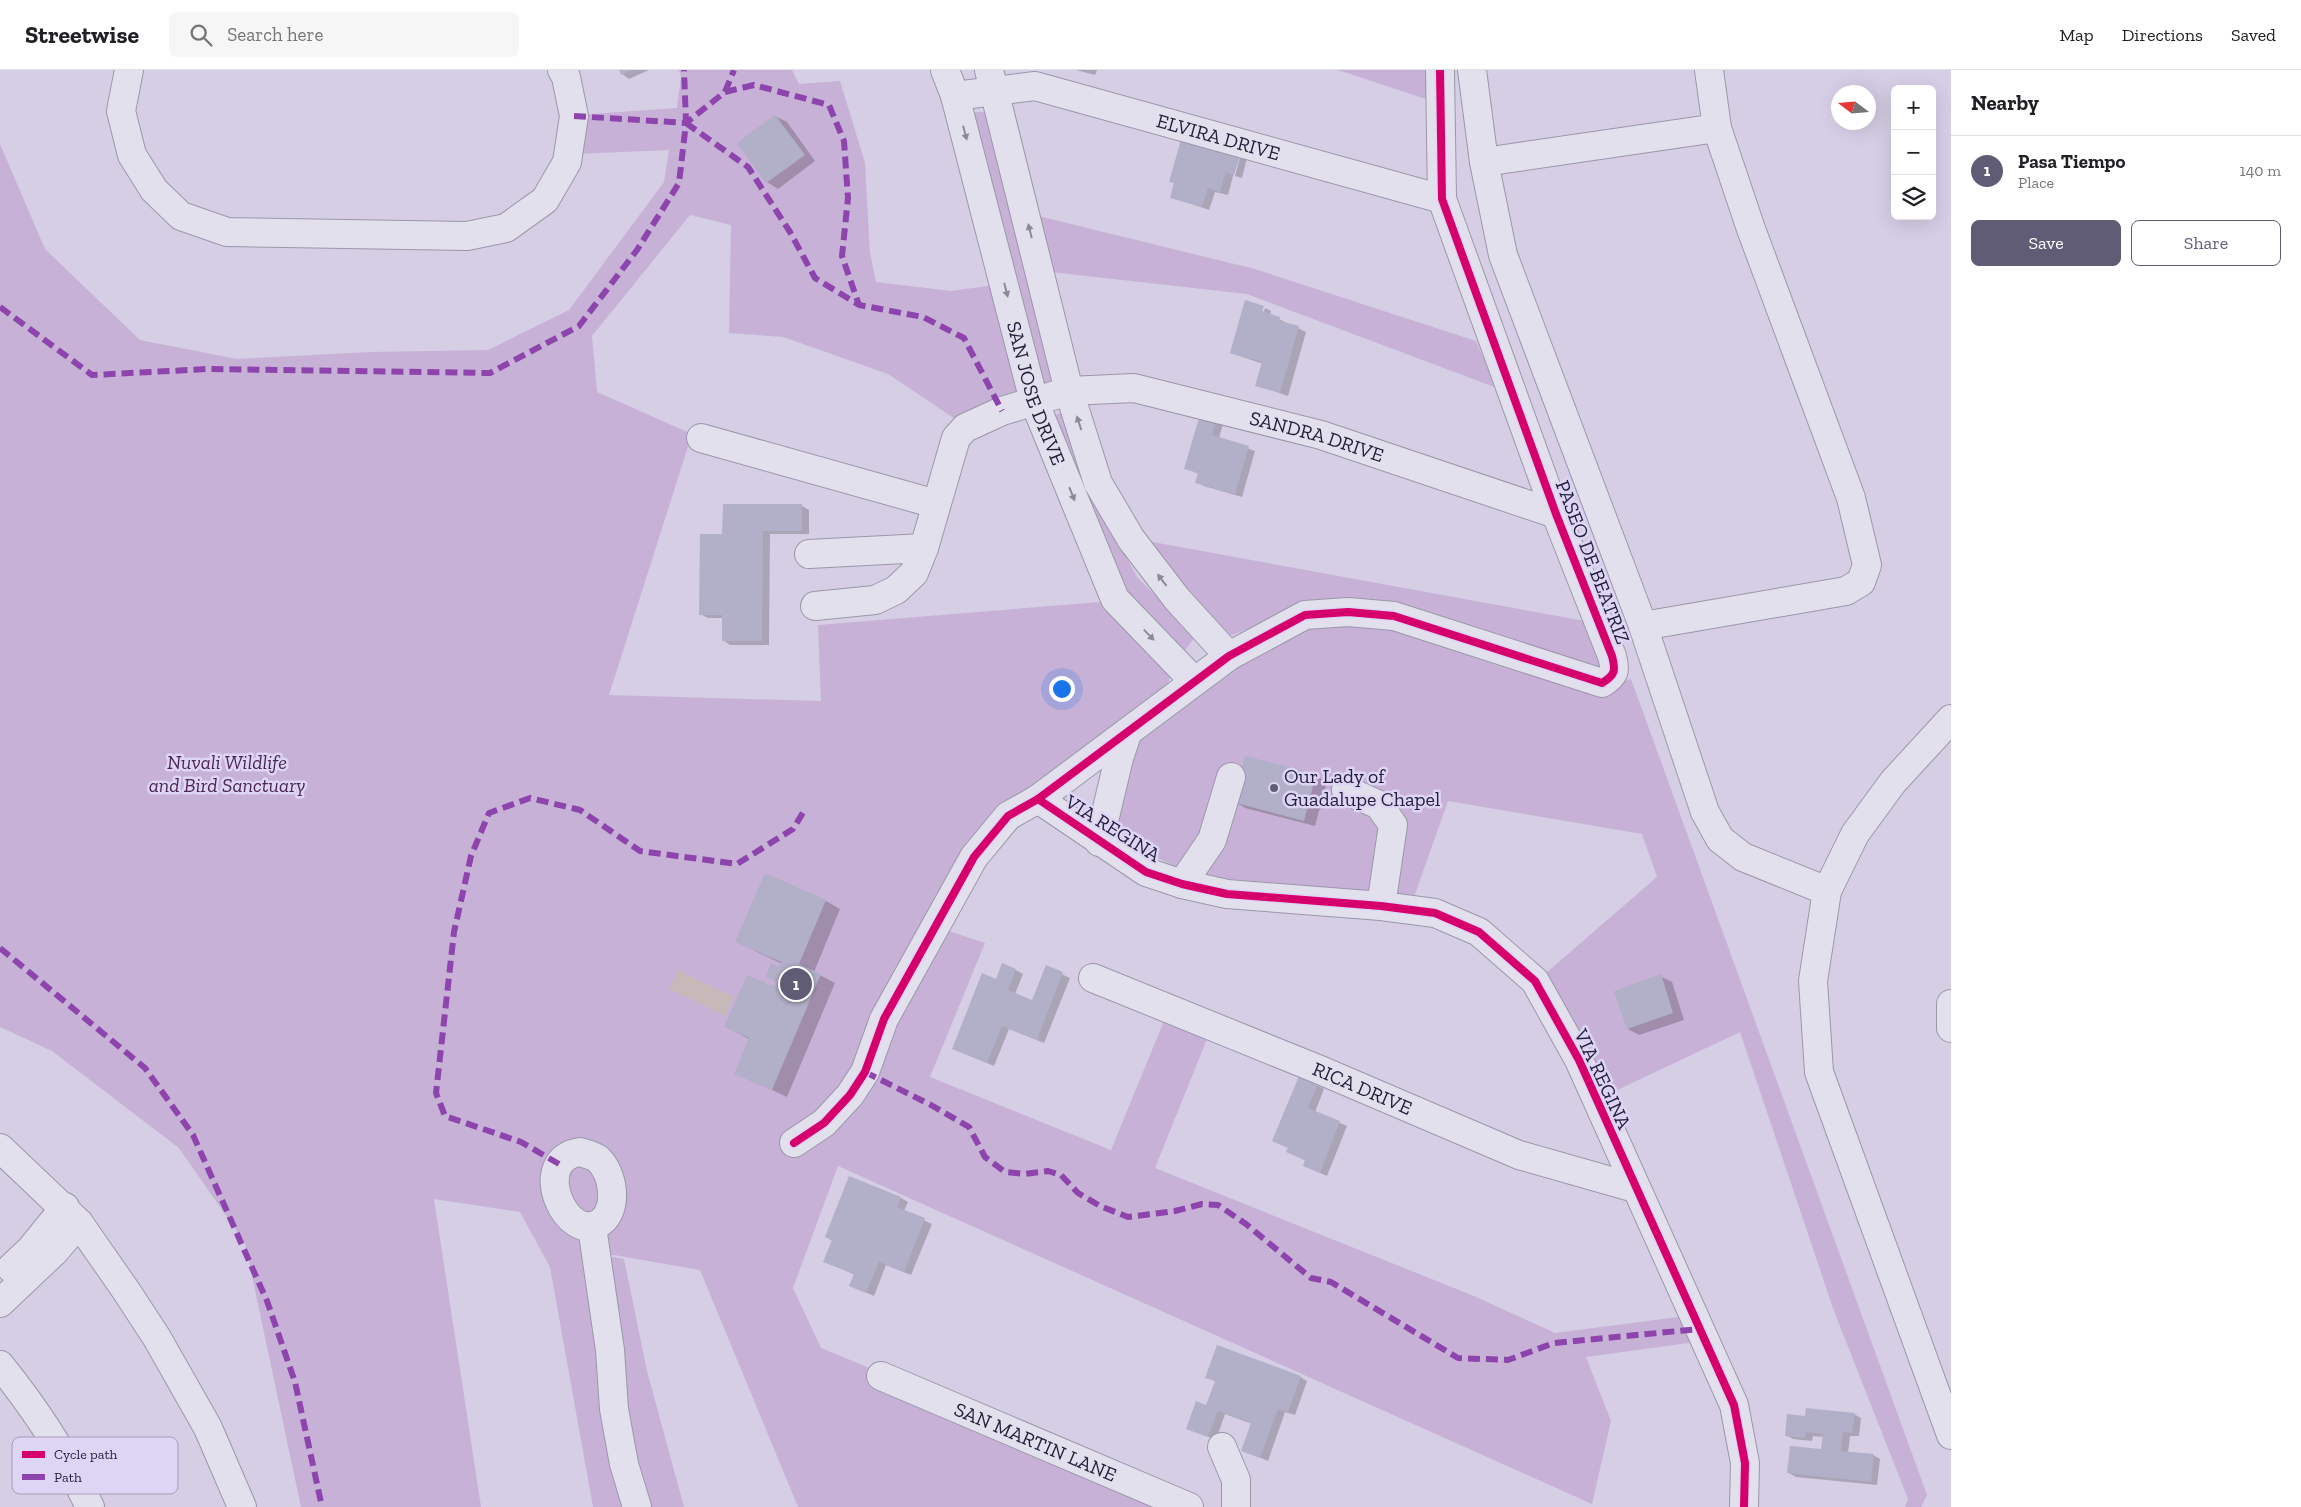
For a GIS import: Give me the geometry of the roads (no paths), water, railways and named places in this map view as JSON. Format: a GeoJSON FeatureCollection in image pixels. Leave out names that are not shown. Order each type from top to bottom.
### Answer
{"type":"FeatureCollection","features":[{"type":"Feature","properties":{"kind":"street"},"geometry":{"type":"LineString","coordinates":[[129,70],[121,111],[132,155],[154,190],[181,216],[227,232],[467,236],[506,228],[545,200],[567,162],[574,116],[566,76],[562,70]]}},
{"type":"Feature","properties":{"kind":"street","name":"SAN JOSE DRIVE"},"geometry":{"type":"LineString","coordinates":[[945,70],[954,96],[1034,401],[1115,599],[1194,682]]}},
{"type":"Feature","properties":{"kind":"street","name":"PASEO DE BEATRIZ"},"geometry":{"type":"LineString","coordinates":[[1229,656],[1305,616],[1348,612],[1394,616],[1602,683],[1612,676],[1615,669],[1556,514],[1442,199],[1440,70]]}},
{"type":"Feature","properties":{"kind":"street"},"geometry":{"type":"LineString","coordinates":[[1472,70],[1484,162],[1503,255],[1643,626],[1705,812],[1720,838],[1743,857],[1827,891]]}},
{"type":"Feature","properties":{"kind":"street"},"geometry":{"type":"LineString","coordinates":[[1643,626],[1846,591],[1861,582],[1867,565],[1851,498],[1717,128],[1709,70]]}},
{"type":"Feature","properties":{"kind":"street","name":"SAN JOSE DRIVE"},"geometry":{"type":"LineString","coordinates":[[992,80],[1069,391],[1098,483],[1131,539],[1177,599],[1229,656]]}},
{"type":"Feature","properties":{"kind":"street","name":"ELVIRA DRIVE"},"geometry":{"type":"LineString","coordinates":[[954,96],[992,80],[1035,86],[1442,199]]}},
{"type":"Feature","properties":{"kind":"street"},"geometry":{"type":"LineString","coordinates":[[1484,162],[1717,128]]}},
{"type":"Feature","properties":{"kind":"street","name":"SANDRA DRIVE"},"geometry":{"type":"LineString","coordinates":[[815,606],[874,600],[896,590],[914,573],[924,548],[956,438],[965,428],[1002,411],[1069,391],[1134,388],[1311,433],[1556,514]]}},
{"type":"Feature","properties":{"kind":"street"},"geometry":{"type":"LineString","coordinates":[[701,438],[936,504]]}},
{"type":"Feature","properties":{"kind":"street"},"geometry":{"type":"LineString","coordinates":[[809,554],[924,548]]}},
{"type":"Feature","properties":{"kind":"street"},"geometry":{"type":"LineString","coordinates":[[794,1143],[824,1123],[850,1095],[865,1072],[884,1019],[974,857],[1008,816],[1038,799],[1229,656]]}},
{"type":"Feature","properties":{"kind":"street"},"geometry":{"type":"LineString","coordinates":[[1951,719],[1893,782],[1855,834],[1827,891],[1813,981],[1819,1072],[1951,1435]]}},
{"type":"Feature","properties":{"kind":"street"},"geometry":{"type":"LineString","coordinates":[[1099,842],[1119,758],[1127,734]]}},
{"type":"Feature","properties":{"kind":"street"},"geometry":{"type":"LineString","coordinates":[[1182,884],[1212,840],[1231,777]]}},
{"type":"Feature","properties":{"kind":"street"},"geometry":{"type":"LineString","coordinates":[[1346,790],[1379,805],[1393,825],[1381,906]]}},
{"type":"Feature","properties":{"kind":"street","name":"VIA REGINA"},"geometry":{"type":"LineString","coordinates":[[1038,799],[1146,872],[1182,884],[1227,894],[1381,906],[1435,913],[1479,932],[1535,980],[1579,1060],[1734,1405],[1745,1462],[1744,1507]]}},
{"type":"Feature","properties":{"kind":"street","name":"RICA DRIVE"},"geometry":{"type":"LineString","coordinates":[[1093,978],[1320,1070],[1519,1155],[1635,1188]]}},
{"type":"Feature","properties":{"kind":"street"},"geometry":{"type":"LineString","coordinates":[[1951,1004],[1951,1028]]}},
{"type":"Feature","properties":{"kind":"street"},"geometry":{"type":"LineString","coordinates":[[0,1148],[72,1215],[157,1338],[208,1428],[242,1507]]}},
{"type":"Feature","properties":{"kind":"street"},"geometry":{"type":"LineString","coordinates":[[0,1278],[72,1215]]}},
{"type":"Feature","properties":{"kind":"street"},"geometry":{"type":"LineString","coordinates":[[0,1303],[54,1252],[72,1215]]}},
{"type":"Feature","properties":{"kind":"street"},"geometry":{"type":"LineString","coordinates":[[592,1227],[610,1350],[614,1409],[624,1464],[637,1507]]}},
{"type":"Feature","properties":{"kind":"street"},"geometry":{"type":"LineString","coordinates":[[0,1365],[36,1410],[53,1437]]}},
{"type":"Feature","properties":{"kind":"street","name":"SAN MARTIN LANE"},"geometry":{"type":"LineString","coordinates":[[881,1376],[1189,1507]]}},
{"type":"Feature","properties":{"kind":"street"},"geometry":{"type":"LineString","coordinates":[[1222,1447],[1236,1480],[1236,1507]]}},
{"type":"Feature","properties":{"kind":"street"},"geometry":{"type":"LineString","coordinates":[[84,1494],[90,1507]]}},
{"type":"Feature","properties":{"kind":"place","name":"Our Lady of Guadalupe Chapel"},"geometry":{"type":"Point","coordinates":[1274,788]}},
{"type":"Feature","properties":{"kind":"place","name":"Pasa Tiempo"},"geometry":{"type":"Point","coordinates":[796,984]}},
{"type":"Feature","properties":{"kind":"park label","name":"Nuvali Wildlife and Bird Sanctuary"},"geometry":{"type":"Point","coordinates":[227,774]}}]}
